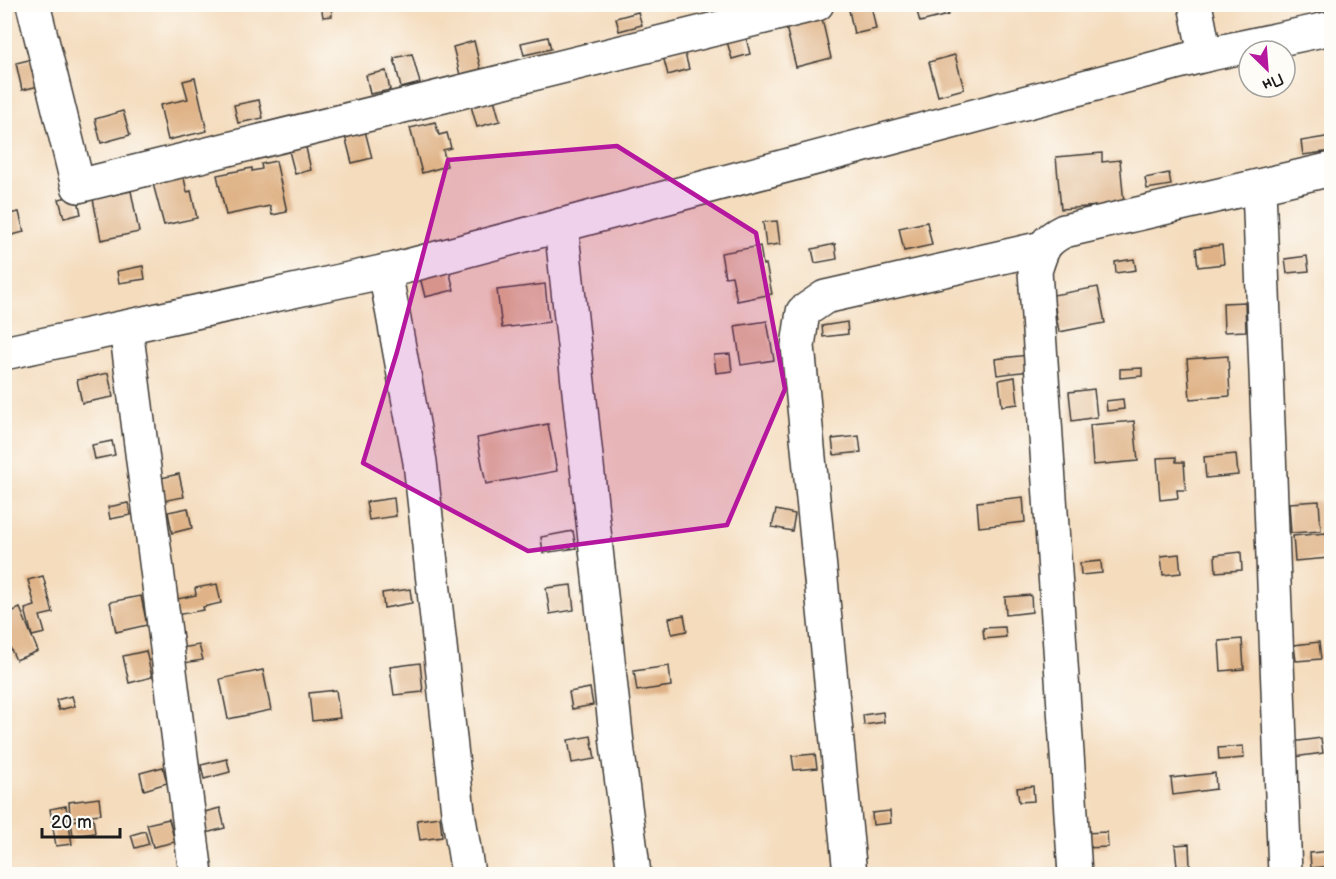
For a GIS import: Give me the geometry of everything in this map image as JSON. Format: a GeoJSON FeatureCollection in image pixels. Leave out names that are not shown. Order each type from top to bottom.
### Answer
{"type":"FeatureCollection","features":[{"type":"Feature","properties":{"kind":"street"},"geometry":{"type":"LineString","coordinates":[[33,4],[78,186],[817,4]]}},
{"type":"Feature","properties":{"kind":"street"},"geometry":{"type":"LineString","coordinates":[[1194,4],[1205,55]]}},
{"type":"Feature","properties":{"kind":"street"},"geometry":{"type":"LineString","coordinates":[[4,353],[385,271],[1205,55],[1332,28]]}},
{"type":"Feature","properties":{"kind":"street"},"geometry":{"type":"LineString","coordinates":[[1075,874],[1035,271],[1042,248],[1051,237],[1064,231],[1332,169]]}},
{"type":"Feature","properties":{"kind":"street"},"geometry":{"type":"LineString","coordinates":[[1259,187],[1285,874]]}},
{"type":"Feature","properties":{"kind":"street"},"geometry":{"type":"LineString","coordinates":[[561,225],[618,753],[634,874]]}},
{"type":"Feature","properties":{"kind":"street"},"geometry":{"type":"LineString","coordinates":[[850,874],[798,346],[803,312],[825,297],[1042,248]]}},
{"type":"Feature","properties":{"kind":"street"},"geometry":{"type":"LineString","coordinates":[[385,271],[420,462],[458,812],[468,874]]}},
{"type":"Feature","properties":{"kind":"street"},"geometry":{"type":"LineString","coordinates":[[126,328],[196,874]]}},
{"type":"Feature","properties":{"kind":"highlighted area"},"geometry":{"type":"Polygon","coordinates":[[[617,146],[756,233],[785,389],[727,525],[528,551],[363,463],[397,352],[448,160],[617,146]]]}},
{"type":"Feature","properties":{"kind":"building"},"geometry":{"type":"Polygon","coordinates":[[[321,4],[331,4],[332,16],[323,17],[321,4]]]}},
{"type":"Feature","properties":{"kind":"building"},"geometry":{"type":"Polygon","coordinates":[[[915,4],[946,4],[948,15],[920,22],[915,4]]]}},
{"type":"Feature","properties":{"kind":"building"},"geometry":{"type":"Polygon","coordinates":[[[1314,4],[1332,4],[1332,9],[1315,12],[1314,4]]]}},
{"type":"Feature","properties":{"kind":"building"},"geometry":{"type":"Polygon","coordinates":[[[871,5],[876,29],[854,34],[849,10],[871,5]]]}},
{"type":"Feature","properties":{"kind":"building"},"geometry":{"type":"Polygon","coordinates":[[[820,10],[831,58],[796,67],[784,19],[820,10]]]}},
{"type":"Feature","properties":{"kind":"building"},"geometry":{"type":"Polygon","coordinates":[[[638,12],[642,25],[619,31],[616,18],[638,12]]]}},
{"type":"Feature","properties":{"kind":"building"},"geometry":{"type":"Polygon","coordinates":[[[745,33],[750,54],[732,59],[726,38],[745,33]]]}},
{"type":"Feature","properties":{"kind":"building"},"geometry":{"type":"Polygon","coordinates":[[[548,37],[551,49],[524,55],[521,43],[548,37]]]}},
{"type":"Feature","properties":{"kind":"building"},"geometry":{"type":"Polygon","coordinates":[[[474,41],[481,70],[460,75],[453,47],[474,41]]]}},
{"type":"Feature","properties":{"kind":"building"},"geometry":{"type":"Polygon","coordinates":[[[684,50],[689,69],[668,75],[663,56],[684,50]]]}},
{"type":"Feature","properties":{"kind":"building"},"geometry":{"type":"Polygon","coordinates":[[[412,54],[420,83],[401,88],[394,58],[412,54]]]}},
{"type":"Feature","properties":{"kind":"building"},"geometry":{"type":"Polygon","coordinates":[[[955,55],[964,89],[938,96],[929,62],[955,55]]]}},
{"type":"Feature","properties":{"kind":"building"},"geometry":{"type":"Polygon","coordinates":[[[33,59],[39,86],[22,90],[16,63],[33,59]]]}},
{"type":"Feature","properties":{"kind":"building"},"geometry":{"type":"Polygon","coordinates":[[[386,71],[390,90],[370,94],[366,75],[386,71]]]}},
{"type":"Feature","properties":{"kind":"building"},"geometry":{"type":"Polygon","coordinates":[[[195,78],[207,131],[168,140],[160,105],[188,99],[183,81],[195,78]]]}},
{"type":"Feature","properties":{"kind":"building"},"geometry":{"type":"Polygon","coordinates":[[[494,99],[500,121],[477,127],[471,106],[494,99]]]}},
{"type":"Feature","properties":{"kind":"building"},"geometry":{"type":"Polygon","coordinates":[[[259,100],[263,118],[238,123],[234,105],[259,100]]]}},
{"type":"Feature","properties":{"kind":"building"},"geometry":{"type":"Polygon","coordinates":[[[123,111],[130,135],[101,143],[95,119],[123,111]]]}},
{"type":"Feature","properties":{"kind":"building"},"geometry":{"type":"Polygon","coordinates":[[[435,122],[439,135],[447,133],[451,148],[443,150],[447,166],[422,173],[410,128],[435,122]]]}},
{"type":"Feature","properties":{"kind":"building"},"geometry":{"type":"Polygon","coordinates":[[[364,127],[372,158],[352,163],[344,132],[364,127]]]}},
{"type":"Feature","properties":{"kind":"building"},"geometry":{"type":"Polygon","coordinates":[[[1332,136],[1332,151],[1303,155],[1301,141],[1332,136]]]}},
{"type":"Feature","properties":{"kind":"building"},"geometry":{"type":"Polygon","coordinates":[[[305,143],[311,170],[295,174],[288,147],[305,143]]]}},
{"type":"Feature","properties":{"kind":"building"},"geometry":{"type":"Polygon","coordinates":[[[1102,153],[1102,162],[1120,160],[1124,204],[1061,209],[1056,157],[1102,153]]]}},
{"type":"Feature","properties":{"kind":"building"},"geometry":{"type":"Polygon","coordinates":[[[276,161],[287,212],[272,215],[270,206],[226,215],[217,175],[252,168],[252,171],[262,169],[261,164],[276,161]]]}},
{"type":"Feature","properties":{"kind":"building"},"geometry":{"type":"Polygon","coordinates":[[[182,169],[187,192],[191,191],[197,218],[164,225],[151,176],[182,169]]]}},
{"type":"Feature","properties":{"kind":"building"},"geometry":{"type":"Polygon","coordinates":[[[1169,173],[1171,185],[1147,189],[1145,178],[1169,173]]]}},
{"type":"Feature","properties":{"kind":"building"},"geometry":{"type":"Polygon","coordinates":[[[131,191],[139,232],[101,240],[93,199],[131,191]]]}},
{"type":"Feature","properties":{"kind":"building"},"geometry":{"type":"Polygon","coordinates":[[[77,195],[81,214],[64,218],[59,199],[77,195]]]}},
{"type":"Feature","properties":{"kind":"building"},"geometry":{"type":"Polygon","coordinates":[[[19,212],[24,232],[4,237],[4,215],[19,212]]]}},
{"type":"Feature","properties":{"kind":"building"},"geometry":{"type":"Polygon","coordinates":[[[777,221],[780,244],[766,246],[763,222],[777,221]]]}},
{"type":"Feature","properties":{"kind":"building"},"geometry":{"type":"Polygon","coordinates":[[[927,222],[932,245],[904,251],[899,228],[927,222]]]}},
{"type":"Feature","properties":{"kind":"building"},"geometry":{"type":"Polygon","coordinates":[[[835,244],[837,259],[815,263],[812,249],[835,244]]]}},
{"type":"Feature","properties":{"kind":"building"},"geometry":{"type":"Polygon","coordinates":[[[1222,245],[1224,264],[1198,267],[1196,248],[1222,245]]]}},
{"type":"Feature","properties":{"kind":"building"},"geometry":{"type":"Polygon","coordinates":[[[760,246],[772,294],[737,301],[732,276],[725,277],[721,253],[760,246]]]}},
{"type":"Feature","properties":{"kind":"building"},"geometry":{"type":"Polygon","coordinates":[[[1307,256],[1309,271],[1287,273],[1285,259],[1307,256]]]}},
{"type":"Feature","properties":{"kind":"building"},"geometry":{"type":"Polygon","coordinates":[[[1134,259],[1136,270],[1116,273],[1115,262],[1134,259]]]}},
{"type":"Feature","properties":{"kind":"building"},"geometry":{"type":"Polygon","coordinates":[[[143,266],[145,279],[119,283],[117,271],[143,266]]]}},
{"type":"Feature","properties":{"kind":"building"},"geometry":{"type":"Polygon","coordinates":[[[448,266],[454,290],[425,297],[419,273],[448,266]]]}},
{"type":"Feature","properties":{"kind":"building"},"geometry":{"type":"Polygon","coordinates":[[[545,284],[549,322],[502,328],[497,290],[545,284]]]}},
{"type":"Feature","properties":{"kind":"building"},"geometry":{"type":"Polygon","coordinates":[[[1098,287],[1105,323],[1059,332],[1053,295],[1098,287]]]}},
{"type":"Feature","properties":{"kind":"building"},"geometry":{"type":"Polygon","coordinates":[[[1245,302],[1246,331],[1224,332],[1223,303],[1245,302]]]}},
{"type":"Feature","properties":{"kind":"building"},"geometry":{"type":"Polygon","coordinates":[[[767,321],[774,360],[741,365],[735,326],[767,321]]]}},
{"type":"Feature","properties":{"kind":"building"},"geometry":{"type":"Polygon","coordinates":[[[847,322],[848,334],[823,337],[822,326],[847,322]]]}},
{"type":"Feature","properties":{"kind":"building"},"geometry":{"type":"Polygon","coordinates":[[[730,354],[732,371],[716,373],[714,355],[730,354]]]}},
{"type":"Feature","properties":{"kind":"building"},"geometry":{"type":"Polygon","coordinates":[[[1028,355],[1030,371],[997,375],[995,359],[1028,355]]]}},
{"type":"Feature","properties":{"kind":"building"},"geometry":{"type":"Polygon","coordinates":[[[1228,356],[1230,396],[1190,399],[1187,359],[1228,356]]]}},
{"type":"Feature","properties":{"kind":"building"},"geometry":{"type":"Polygon","coordinates":[[[1142,368],[1142,376],[1120,378],[1120,369],[1142,368]]]}},
{"type":"Feature","properties":{"kind":"building"},"geometry":{"type":"Polygon","coordinates":[[[108,373],[113,397],[82,403],[77,380],[108,373]]]}},
{"type":"Feature","properties":{"kind":"building"},"geometry":{"type":"Polygon","coordinates":[[[1015,377],[1018,404],[1002,406],[999,380],[1015,377]]]}},
{"type":"Feature","properties":{"kind":"building"},"geometry":{"type":"Polygon","coordinates":[[[1094,389],[1097,417],[1072,421],[1069,392],[1094,389]]]}},
{"type":"Feature","properties":{"kind":"building"},"geometry":{"type":"Polygon","coordinates":[[[1123,399],[1124,409],[1107,411],[1106,401],[1123,399]]]}},
{"type":"Feature","properties":{"kind":"building"},"geometry":{"type":"Polygon","coordinates":[[[1134,421],[1138,461],[1093,465],[1090,425],[1134,421]]]}},
{"type":"Feature","properties":{"kind":"building"},"geometry":{"type":"Polygon","coordinates":[[[548,424],[557,471],[486,484],[477,438],[548,424]]]}},
{"type":"Feature","properties":{"kind":"building"},"geometry":{"type":"Polygon","coordinates":[[[859,436],[861,452],[834,455],[832,439],[859,436]]]}},
{"type":"Feature","properties":{"kind":"building"},"geometry":{"type":"Polygon","coordinates":[[[112,441],[115,455],[95,459],[92,445],[112,441]]]}},
{"type":"Feature","properties":{"kind":"building"},"geometry":{"type":"Polygon","coordinates":[[[1236,454],[1238,475],[1206,478],[1204,457],[1236,454]]]}},
{"type":"Feature","properties":{"kind":"building"},"geometry":{"type":"Polygon","coordinates":[[[1176,457],[1176,462],[1184,462],[1186,490],[1177,490],[1178,498],[1160,500],[1157,458],[1176,457]]]}},
{"type":"Feature","properties":{"kind":"building"},"geometry":{"type":"Polygon","coordinates":[[[179,474],[184,497],[156,502],[152,480],[179,474]]]}},
{"type":"Feature","properties":{"kind":"building"},"geometry":{"type":"Polygon","coordinates":[[[1023,497],[1025,522],[979,527],[977,502],[1023,497]]]}},
{"type":"Feature","properties":{"kind":"building"},"geometry":{"type":"Polygon","coordinates":[[[394,498],[396,516],[369,520],[366,502],[394,498]]]}},
{"type":"Feature","properties":{"kind":"building"},"geometry":{"type":"Polygon","coordinates":[[[1319,501],[1321,531],[1291,533],[1289,503],[1319,501]]]}},
{"type":"Feature","properties":{"kind":"building"},"geometry":{"type":"Polygon","coordinates":[[[128,503],[131,515],[110,519],[108,507],[128,503]]]}},
{"type":"Feature","properties":{"kind":"building"},"geometry":{"type":"Polygon","coordinates":[[[188,508],[192,528],[172,533],[168,512],[188,508]]]}},
{"type":"Feature","properties":{"kind":"building"},"geometry":{"type":"Polygon","coordinates":[[[776,510],[795,514],[792,531],[772,527],[776,510]]]}},
{"type":"Feature","properties":{"kind":"building"},"geometry":{"type":"Polygon","coordinates":[[[573,531],[576,548],[543,553],[541,537],[573,531]]]}},
{"type":"Feature","properties":{"kind":"building"},"geometry":{"type":"Polygon","coordinates":[[[1326,533],[1329,558],[1295,561],[1293,536],[1326,533]]]}},
{"type":"Feature","properties":{"kind":"building"},"geometry":{"type":"Polygon","coordinates":[[[1241,552],[1242,570],[1216,572],[1215,555],[1241,552]]]}},
{"type":"Feature","properties":{"kind":"building"},"geometry":{"type":"Polygon","coordinates":[[[1179,554],[1181,573],[1163,575],[1161,556],[1179,554]]]}},
{"type":"Feature","properties":{"kind":"building"},"geometry":{"type":"Polygon","coordinates":[[[1101,561],[1102,573],[1081,575],[1080,563],[1101,561]]]}},
{"type":"Feature","properties":{"kind":"building"},"geometry":{"type":"Polygon","coordinates":[[[43,576],[53,613],[40,616],[45,633],[32,636],[25,609],[35,606],[28,580],[43,576]]]}},
{"type":"Feature","properties":{"kind":"building"},"geometry":{"type":"Polygon","coordinates":[[[217,584],[221,603],[203,607],[204,610],[176,615],[173,600],[196,595],[195,588],[217,584]]]}},
{"type":"Feature","properties":{"kind":"building"},"geometry":{"type":"Polygon","coordinates":[[[571,585],[574,610],[550,614],[546,588],[571,585]]]}},
{"type":"Feature","properties":{"kind":"building"},"geometry":{"type":"Polygon","coordinates":[[[410,589],[412,603],[384,608],[382,593],[410,589]]]}},
{"type":"Feature","properties":{"kind":"building"},"geometry":{"type":"Polygon","coordinates":[[[1031,595],[1032,612],[1006,615],[1005,597],[1031,595]]]}},
{"type":"Feature","properties":{"kind":"building"},"geometry":{"type":"Polygon","coordinates":[[[141,596],[147,625],[116,632],[110,602],[141,596]]]}},
{"type":"Feature","properties":{"kind":"building"},"geometry":{"type":"Polygon","coordinates":[[[20,608],[38,651],[16,660],[4,635],[4,615],[20,608]]]}},
{"type":"Feature","properties":{"kind":"building"},"geometry":{"type":"Polygon","coordinates":[[[684,615],[687,631],[672,634],[669,618],[684,615]]]}},
{"type":"Feature","properties":{"kind":"building"},"geometry":{"type":"Polygon","coordinates":[[[1005,627],[1006,637],[984,639],[983,628],[1005,627]]]}},
{"type":"Feature","properties":{"kind":"building"},"geometry":{"type":"Polygon","coordinates":[[[1242,639],[1244,669],[1221,671],[1219,641],[1242,639]]]}},
{"type":"Feature","properties":{"kind":"building"},"geometry":{"type":"Polygon","coordinates":[[[1319,642],[1321,659],[1296,661],[1294,645],[1319,642]]]}},
{"type":"Feature","properties":{"kind":"building"},"geometry":{"type":"Polygon","coordinates":[[[199,645],[203,660],[184,663],[181,648],[199,645]]]}},
{"type":"Feature","properties":{"kind":"building"},"geometry":{"type":"Polygon","coordinates":[[[146,651],[152,677],[129,683],[123,656],[146,651]]]}},
{"type":"Feature","properties":{"kind":"building"},"geometry":{"type":"Polygon","coordinates":[[[420,663],[423,692],[394,695],[390,667],[420,663]]]}},
{"type":"Feature","properties":{"kind":"building"},"geometry":{"type":"Polygon","coordinates":[[[669,666],[671,686],[637,691],[634,671],[669,666]]]}},
{"type":"Feature","properties":{"kind":"building"},"geometry":{"type":"Polygon","coordinates":[[[263,670],[271,710],[228,719],[220,679],[263,670]]]}},
{"type":"Feature","properties":{"kind":"building"},"geometry":{"type":"Polygon","coordinates":[[[590,688],[593,705],[572,709],[569,692],[590,688]]]}},
{"type":"Feature","properties":{"kind":"building"},"geometry":{"type":"Polygon","coordinates":[[[336,690],[340,718],[312,721],[309,693],[336,690]]]}},
{"type":"Feature","properties":{"kind":"building"},"geometry":{"type":"Polygon","coordinates":[[[72,696],[75,706],[59,710],[56,700],[72,696]]]}},
{"type":"Feature","properties":{"kind":"building"},"geometry":{"type":"Polygon","coordinates":[[[883,712],[884,722],[864,725],[863,715],[883,712]]]}},
{"type":"Feature","properties":{"kind":"building"},"geometry":{"type":"Polygon","coordinates":[[[591,736],[595,759],[572,763],[568,740],[591,736]]]}},
{"type":"Feature","properties":{"kind":"building"},"geometry":{"type":"Polygon","coordinates":[[[1321,738],[1323,753],[1294,757],[1292,742],[1321,738]]]}},
{"type":"Feature","properties":{"kind":"building"},"geometry":{"type":"Polygon","coordinates":[[[1243,746],[1244,758],[1219,760],[1218,748],[1243,746]]]}},
{"type":"Feature","properties":{"kind":"building"},"geometry":{"type":"Polygon","coordinates":[[[815,754],[817,768],[794,770],[792,756],[815,754]]]}},
{"type":"Feature","properties":{"kind":"building"},"geometry":{"type":"Polygon","coordinates":[[[227,759],[230,772],[204,779],[201,765],[227,759]]]}},
{"type":"Feature","properties":{"kind":"building"},"geometry":{"type":"Polygon","coordinates":[[[163,767],[167,783],[144,790],[140,773],[163,767]]]}},
{"type":"Feature","properties":{"kind":"building"},"geometry":{"type":"Polygon","coordinates":[[[1215,773],[1216,789],[1173,795],[1171,778],[1215,773]]]}},
{"type":"Feature","properties":{"kind":"building"},"geometry":{"type":"Polygon","coordinates":[[[1033,786],[1034,801],[1019,802],[1017,788],[1033,786]]]}},
{"type":"Feature","properties":{"kind":"building"},"geometry":{"type":"Polygon","coordinates":[[[99,798],[101,814],[70,817],[69,802],[99,798]]]}},
{"type":"Feature","properties":{"kind":"building"},"geometry":{"type":"Polygon","coordinates":[[[66,806],[72,844],[56,846],[50,809],[66,806]]]}},
{"type":"Feature","properties":{"kind":"building"},"geometry":{"type":"Polygon","coordinates":[[[220,808],[225,828],[202,834],[197,814],[220,808]]]}},
{"type":"Feature","properties":{"kind":"building"},"geometry":{"type":"Polygon","coordinates":[[[890,811],[891,823],[873,825],[872,813],[890,811]]]}},
{"type":"Feature","properties":{"kind":"building"},"geometry":{"type":"Polygon","coordinates":[[[440,817],[442,837],[420,840],[417,820],[440,817]]]}},
{"type":"Feature","properties":{"kind":"building"},"geometry":{"type":"Polygon","coordinates":[[[93,818],[95,833],[73,836],[71,821],[93,818]]]}},
{"type":"Feature","properties":{"kind":"building"},"geometry":{"type":"Polygon","coordinates":[[[169,819],[175,842],[153,847],[147,824],[169,819]]]}},
{"type":"Feature","properties":{"kind":"building"},"geometry":{"type":"Polygon","coordinates":[[[145,831],[149,844],[135,848],[131,835],[145,831]]]}},
{"type":"Feature","properties":{"kind":"building"},"geometry":{"type":"Polygon","coordinates":[[[1107,832],[1108,847],[1084,848],[1083,833],[1107,832]]]}},
{"type":"Feature","properties":{"kind":"building"},"geometry":{"type":"Polygon","coordinates":[[[1189,844],[1190,866],[1177,867],[1175,845],[1189,844]]]}},
{"type":"Feature","properties":{"kind":"building"},"geometry":{"type":"Polygon","coordinates":[[[1332,851],[1332,866],[1311,868],[1310,853],[1332,851]]]}}]}
